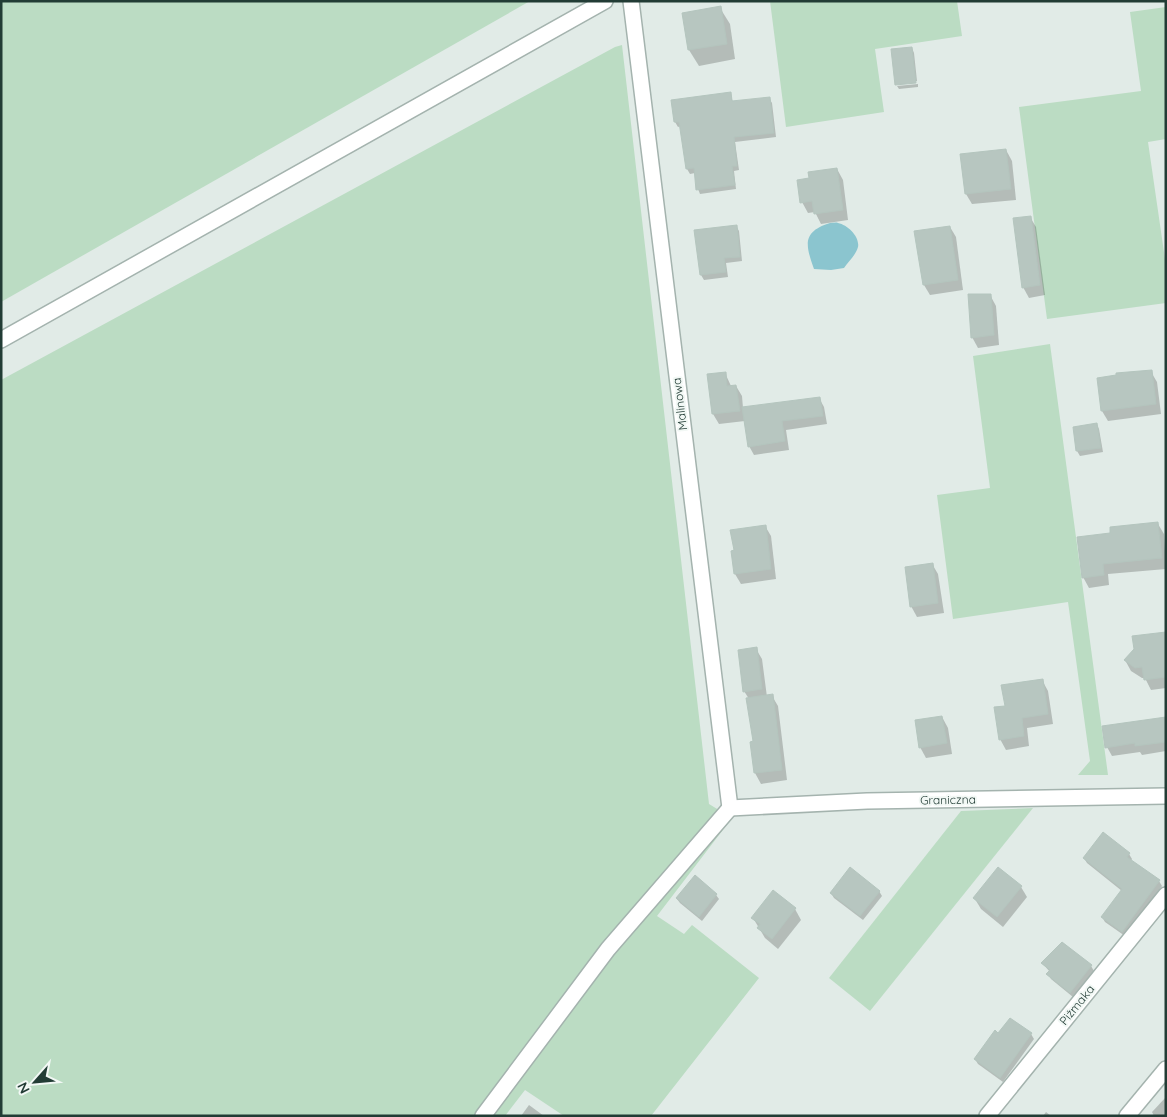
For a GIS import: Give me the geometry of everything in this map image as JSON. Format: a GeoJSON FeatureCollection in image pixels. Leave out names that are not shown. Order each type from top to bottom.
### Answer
{"type":"FeatureCollection","features":[{"type":"Feature","properties":{"kind":"street"},"geometry":{"type":"LineString","coordinates":[[1,340],[604,1]]}},
{"type":"Feature","properties":{"kind":"street","name":"Malinowa"},"geometry":{"type":"LineString","coordinates":[[631,1],[730,808]]}},
{"type":"Feature","properties":{"kind":"street","name":"Graniczna"},"geometry":{"type":"LineString","coordinates":[[730,808],[867,801],[1166,796]]}},
{"type":"Feature","properties":{"kind":"street"},"geometry":{"type":"LineString","coordinates":[[483,1116],[608,949],[730,808]]}},
{"type":"Feature","properties":{"kind":"street","name":"Piżmaka"},"geometry":{"type":"LineString","coordinates":[[987,1116],[1166,895]]}},
{"type":"Feature","properties":{"kind":"street"},"geometry":{"type":"LineString","coordinates":[[1127,1116],[1166,1069]]}},
{"type":"Feature","properties":{"kind":"green space"},"geometry":{"type":"Polygon","coordinates":[[[1,1],[530,1],[1,302],[1,1]]]}},
{"type":"Feature","properties":{"kind":"green space"},"geometry":{"type":"Polygon","coordinates":[[[770,1],[957,1],[962,36],[875,49],[884,112],[786,127],[770,1]]]}},
{"type":"Feature","properties":{"kind":"green space"},"geometry":{"type":"Polygon","coordinates":[[[1166,7],[1166,139],[1148,142],[1166,266],[1166,303],[1047,319],[1019,107],[1141,91],[1130,12],[1166,7]]]}},
{"type":"Feature","properties":{"kind":"green space"},"geometry":{"type":"Polygon","coordinates":[[[622,45],[709,804],[732,818],[657,916],[684,934],[692,925],[759,978],[651,1116],[564,1116],[525,1090],[505,1116],[1,1116],[1,380],[615,47],[622,45]]]}},
{"type":"Feature","properties":{"kind":"green space"},"geometry":{"type":"Polygon","coordinates":[[[1050,344],[1108,775],[1078,775],[1090,761],[1068,602],[953,619],[937,495],[990,488],[973,356],[1050,344]]]}},
{"type":"Feature","properties":{"kind":"green space"},"geometry":{"type":"Polygon","coordinates":[[[1033,808],[870,1011],[829,978],[961,811],[1033,808]]]}},
{"type":"Feature","properties":{"kind":"water"},"geometry":{"type":"Polygon","coordinates":[[[830,223],[842,224],[852,232],[857,239],[857,250],[844,268],[831,270],[814,269],[808,247],[810,235],[830,223]]]}},
{"type":"Feature","properties":{"kind":"building"},"geometry":{"type":"Polygon","coordinates":[[[721,6],[727,44],[688,50],[682,13],[721,6]]]}},
{"type":"Feature","properties":{"kind":"building"},"geometry":{"type":"Polygon","coordinates":[[[912,47],[916,83],[895,85],[891,49],[912,47]]]}},
{"type":"Feature","properties":{"kind":"building"},"geometry":{"type":"Polygon","coordinates":[[[731,92],[732,101],[770,97],[774,133],[734,137],[737,166],[732,166],[735,185],[696,190],[694,168],[686,169],[679,122],[674,122],[671,100],[731,92]]]}},
{"type":"Feature","properties":{"kind":"building"},"geometry":{"type":"Polygon","coordinates":[[[1006,149],[1011,189],[965,194],[960,154],[1006,149]]]}},
{"type":"Feature","properties":{"kind":"building"},"geometry":{"type":"Polygon","coordinates":[[[837,168],[843,210],[814,214],[812,201],[800,203],[797,180],[809,178],[808,172],[837,168]]]}},
{"type":"Feature","properties":{"kind":"building"},"geometry":{"type":"Polygon","coordinates":[[[1031,216],[1040,285],[1022,288],[1013,218],[1031,216]]]}},
{"type":"Feature","properties":{"kind":"building"},"geometry":{"type":"Polygon","coordinates":[[[737,225],[740,257],[724,258],[726,272],[700,275],[694,230],[737,225]]]}},
{"type":"Feature","properties":{"kind":"building"},"geometry":{"type":"Polygon","coordinates":[[[950,226],[958,280],[923,285],[914,231],[950,226]]]}},
{"type":"Feature","properties":{"kind":"building"},"geometry":{"type":"Polygon","coordinates":[[[968,294],[991,294],[994,335],[971,338],[968,294]]]}},
{"type":"Feature","properties":{"kind":"building"},"geometry":{"type":"Polygon","coordinates":[[[1152,370],[1156,404],[1101,411],[1097,378],[1116,375],[1116,373],[1152,370]]]}},
{"type":"Feature","properties":{"kind":"building"},"geometry":{"type":"Polygon","coordinates":[[[726,372],[727,386],[736,385],[740,411],[712,414],[707,374],[726,372]]]}},
{"type":"Feature","properties":{"kind":"building"},"geometry":{"type":"Polygon","coordinates":[[[820,397],[823,416],[782,421],[785,441],[748,447],[742,407],[820,397]]]}},
{"type":"Feature","properties":{"kind":"building"},"geometry":{"type":"Polygon","coordinates":[[[1097,423],[1101,448],[1076,451],[1073,427],[1097,423]]]}},
{"type":"Feature","properties":{"kind":"building"},"geometry":{"type":"Polygon","coordinates":[[[1158,522],[1162,558],[1103,564],[1104,575],[1082,578],[1077,537],[1110,533],[1110,527],[1158,522]]]}},
{"type":"Feature","properties":{"kind":"building"},"geometry":{"type":"Polygon","coordinates":[[[766,525],[771,569],[734,574],[731,551],[734,550],[730,530],[766,525]]]}},
{"type":"Feature","properties":{"kind":"building"},"geometry":{"type":"Polygon","coordinates":[[[933,563],[938,603],[910,607],[905,567],[933,563]]]}},
{"type":"Feature","properties":{"kind":"building"},"geometry":{"type":"Polygon","coordinates":[[[1166,632],[1166,677],[1144,680],[1142,667],[1135,668],[1124,660],[1134,649],[1132,636],[1166,632]]]}},
{"type":"Feature","properties":{"kind":"building"},"geometry":{"type":"Polygon","coordinates":[[[757,647],[762,689],[743,692],[738,650],[757,647]]]}},
{"type":"Feature","properties":{"kind":"building"},"geometry":{"type":"Polygon","coordinates":[[[1043,679],[1048,714],[1022,718],[1024,736],[999,740],[994,707],[1005,706],[1001,685],[1043,679]]]}},
{"type":"Feature","properties":{"kind":"building"},"geometry":{"type":"Polygon","coordinates":[[[773,694],[782,770],[754,773],[750,742],[753,741],[746,698],[773,694]]]}},
{"type":"Feature","properties":{"kind":"building"},"geometry":{"type":"Polygon","coordinates":[[[942,716],[947,743],[919,748],[915,720],[942,716]]]}},
{"type":"Feature","properties":{"kind":"building"},"geometry":{"type":"Polygon","coordinates":[[[1166,717],[1166,742],[1135,746],[1135,743],[1105,748],[1102,726],[1166,717]]]}},
{"type":"Feature","properties":{"kind":"building"},"geometry":{"type":"Polygon","coordinates":[[[1103,832],[1130,853],[1127,857],[1160,880],[1122,932],[1101,917],[1122,889],[1083,858],[1103,832]]]}},
{"type":"Feature","properties":{"kind":"building"},"geometry":{"type":"Polygon","coordinates":[[[850,867],[880,891],[860,916],[830,893],[850,867]]]}},
{"type":"Feature","properties":{"kind":"building"},"geometry":{"type":"Polygon","coordinates":[[[998,867],[1022,886],[997,917],[973,898],[998,867]]]}},
{"type":"Feature","properties":{"kind":"building"},"geometry":{"type":"Polygon","coordinates":[[[695,875],[717,894],[699,917],[676,898],[695,875]]]}},
{"type":"Feature","properties":{"kind":"building"},"geometry":{"type":"Polygon","coordinates":[[[773,890],[796,908],[772,939],[757,928],[760,924],[751,918],[773,890]]]}},
{"type":"Feature","properties":{"kind":"building"},"geometry":{"type":"Polygon","coordinates":[[[1062,942],[1092,965],[1070,993],[1046,974],[1050,970],[1041,963],[1062,942]]]}},
{"type":"Feature","properties":{"kind":"building"},"geometry":{"type":"Polygon","coordinates":[[[1010,1018],[1032,1033],[1000,1078],[974,1059],[995,1030],[998,1033],[1010,1018]]]}}]}
